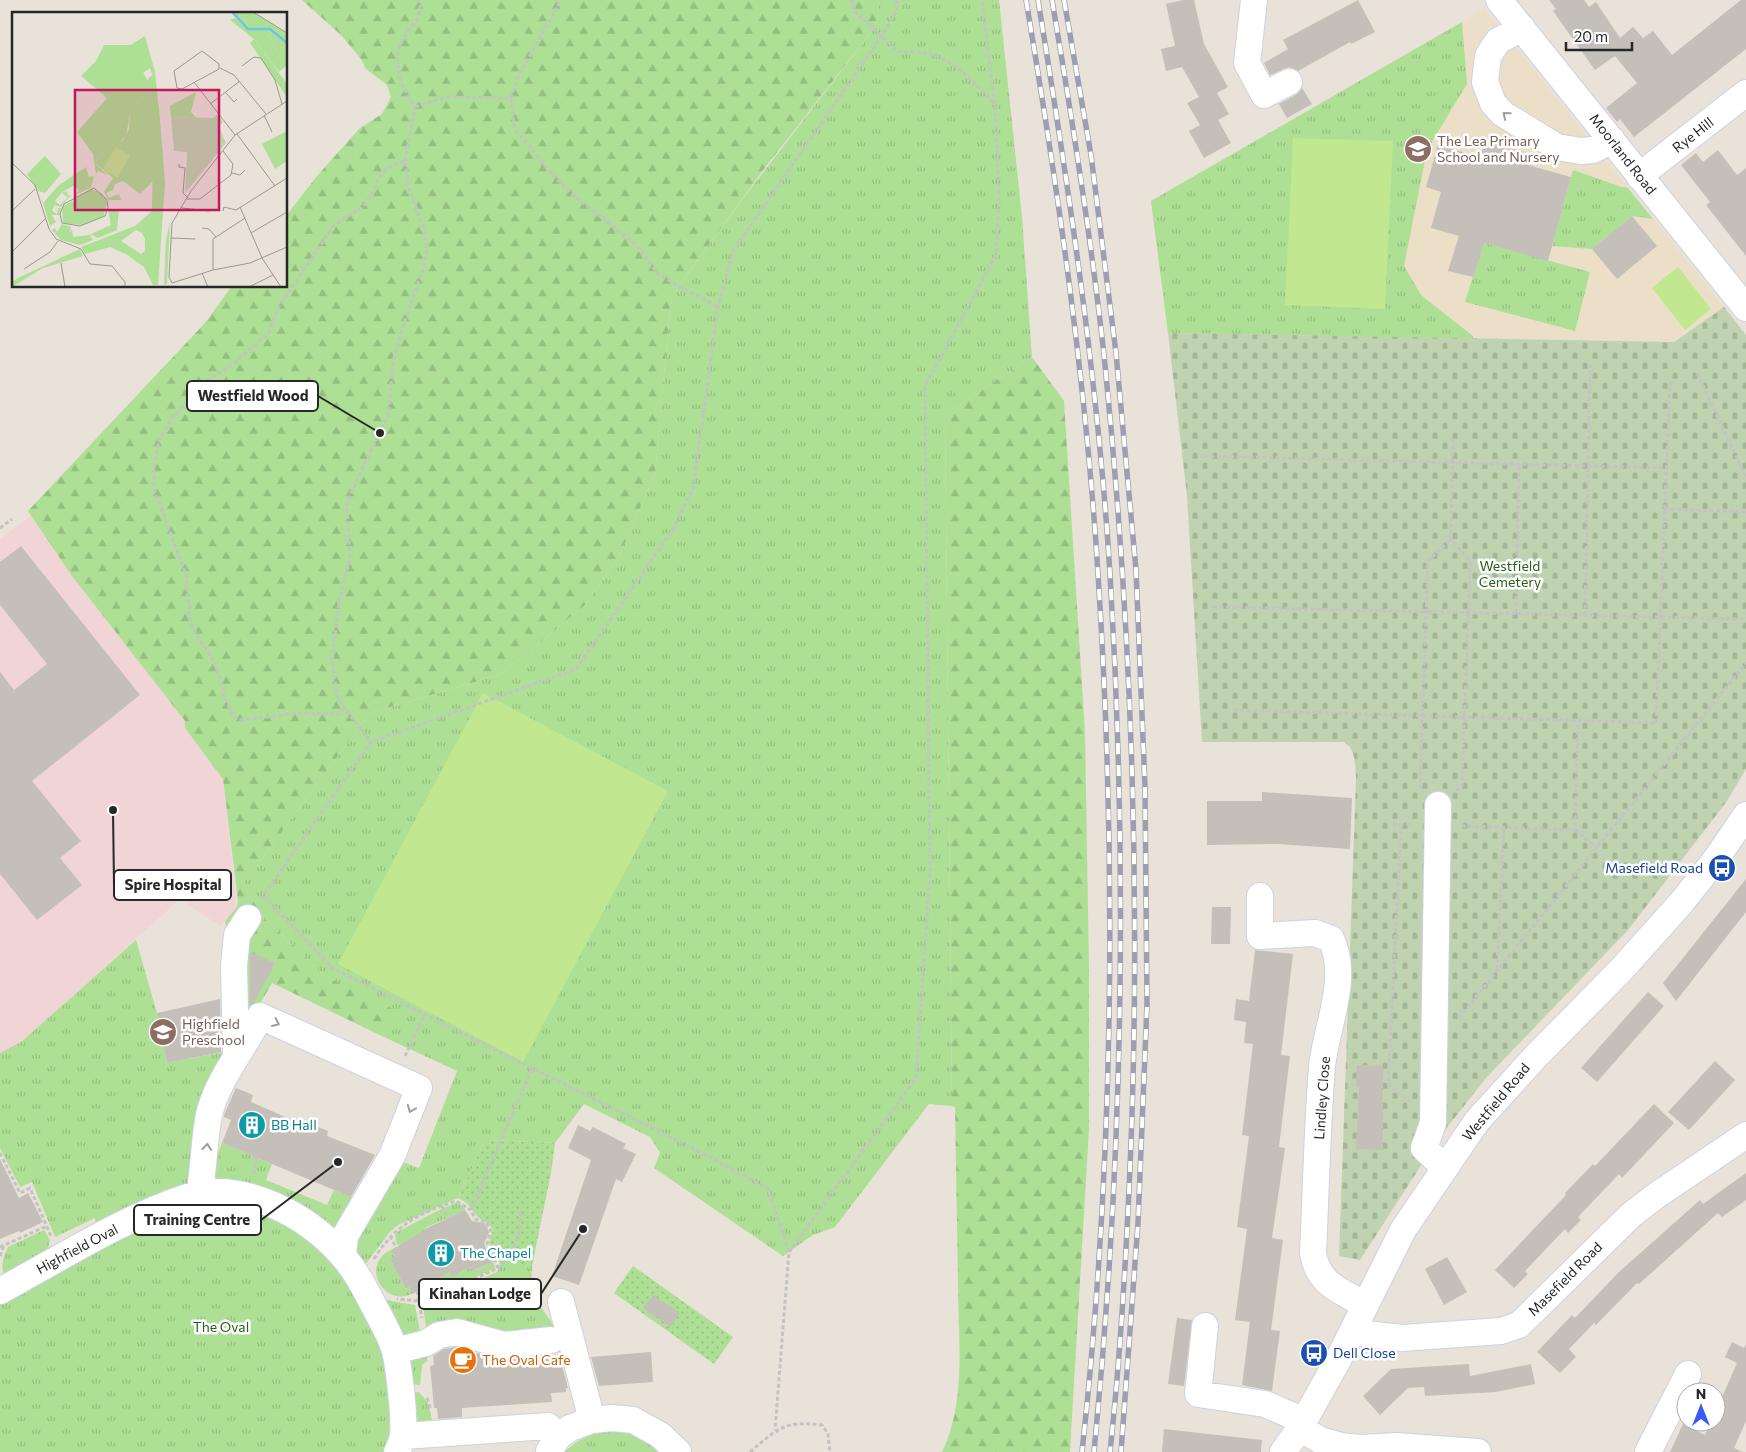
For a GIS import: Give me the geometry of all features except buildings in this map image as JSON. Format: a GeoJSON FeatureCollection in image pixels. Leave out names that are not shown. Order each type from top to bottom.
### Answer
{"type":"FeatureCollection","features":[{"type":"Feature","properties":{"kind":"street"},"geometry":{"type":"LineString","coordinates":[[1254,0],[1247,63],[1264,96],[1290,82]]}},
{"type":"Feature","properties":{"kind":"street","name":"Moorland Road"},"geometry":{"type":"LineString","coordinates":[[1499,0],[1746,308]]}},
{"type":"Feature","properties":{"kind":"street"},"geometry":{"type":"LineString","coordinates":[[1522,28],[1498,41],[1488,56],[1485,82],[1493,102],[1503,114],[1557,147],[1581,152],[1593,150],[1612,140]]}},
{"type":"Feature","properties":{"kind":"street","name":"Rye Hill"},"geometry":{"type":"LineString","coordinates":[[1640,176],[1746,94]]}},
{"type":"Feature","properties":{"kind":"street"},"geometry":{"type":"LineString","coordinates":[[1438,815],[1433,1122],[1424,1148],[1445,1168]]}},
{"type":"Feature","properties":{"kind":"street","name":"Westfield Road"},"geometry":{"type":"LineString","coordinates":[[1283,1452],[1302,1425],[1404,1230],[1476,1121],[1537,1055],[1621,970],[1681,903],[1716,859],[1746,815]]}},
{"type":"Feature","properties":{"kind":"street","name":"Lindley Close"},"geometry":{"type":"LineString","coordinates":[[1260,896],[1260,936],[1316,933],[1331,939],[1338,960],[1335,997],[1323,1065],[1313,1253],[1315,1267],[1328,1284],[1360,1316]]}},
{"type":"Feature","properties":{"kind":"street"},"geometry":{"type":"LineString","coordinates":[[236,1055],[227,967],[237,935],[248,918]]}},
{"type":"Feature","properties":{"kind":"street"},"geometry":{"type":"LineString","coordinates":[[200,1196],[210,1112],[236,1055],[252,1032],[260,1016],[419,1088],[392,1156],[345,1236],[343,1256]]}},
{"type":"Feature","properties":{"kind":"street","name":"Masefield Road"},"geometry":{"type":"LineString","coordinates":[[1360,1316],[1366,1334],[1402,1338],[1501,1331],[1519,1325],[1632,1215],[1656,1195],[1746,1135]]}},
{"type":"Feature","properties":{"kind":"street","name":"Highfield Oval"},"geometry":{"type":"LineString","coordinates":[[0,1291],[118,1227],[188,1197],[226,1193],[251,1197],[286,1212],[316,1231],[343,1256],[366,1291],[395,1351],[400,1444]]}},
{"type":"Feature","properties":{"kind":"street"},"geometry":{"type":"LineString","coordinates":[[560,1302],[592,1420]]}},
{"type":"Feature","properties":{"kind":"street"},"geometry":{"type":"LineString","coordinates":[[1205,1326],[1198,1394],[1265,1404],[1302,1425],[1320,1440],[1340,1446],[1360,1450],[1396,1446],[1478,1452]]}},
{"type":"Feature","properties":{"kind":"street"},"geometry":{"type":"LineString","coordinates":[[395,1351],[426,1343],[439,1335],[457,1332],[504,1345],[551,1340]]}},
{"type":"Feature","properties":{"kind":"street"},"geometry":{"type":"LineString","coordinates":[[1648,1452],[1688,1374]]}},
{"type":"Feature","properties":{"kind":"street"},"geometry":{"type":"LineString","coordinates":[[555,1446],[570,1428],[592,1420],[613,1418],[633,1420],[660,1435],[678,1452]]}},
{"type":"Feature","properties":{"kind":"street"},"geometry":{"type":"LineString","coordinates":[[400,1444],[548,1426],[555,1446]]}},
{"type":"Feature","properties":{"kind":"path"},"geometry":{"type":"LineString","coordinates":[[371,742],[338,700],[332,662],[339,601],[350,559],[348,505],[350,495],[389,413],[393,361],[425,263],[427,249],[425,232],[409,188],[405,162],[415,107],[407,96],[397,70],[401,41],[420,15],[418,0]]}},
{"type":"Feature","properties":{"kind":"path"},"geometry":{"type":"LineString","coordinates":[[561,0],[517,79],[511,98],[515,129],[554,176],[572,194],[636,245],[659,275],[718,307]]}},
{"type":"Feature","properties":{"kind":"path"},"geometry":{"type":"LineString","coordinates":[[850,0],[854,4],[854,11],[899,52],[920,50],[940,57],[960,69],[995,104]]}},
{"type":"Feature","properties":{"kind":"path"},"geometry":{"type":"LineString","coordinates":[[248,918],[371,742],[576,669],[672,530],[693,488],[718,307],[733,251],[881,37],[896,12],[898,0]]}},
{"type":"Feature","properties":{"kind":"path"},"geometry":{"type":"LineString","coordinates":[[789,1252],[916,1078],[930,874],[925,386],[996,255],[999,197],[995,104],[982,0]]}},
{"type":"Feature","properties":{"kind":"path"},"geometry":{"type":"LineString","coordinates":[[415,107],[445,97],[511,98]]}},
{"type":"Feature","properties":{"kind":"path"},"geometry":{"type":"LineString","coordinates":[[343,708],[338,714],[297,713],[243,720],[234,718],[222,693],[224,689],[213,660],[196,634],[188,616],[190,606],[187,598],[187,576],[177,544],[168,528],[156,496],[154,468],[159,440],[171,420],[202,384],[234,364],[269,333],[278,308],[332,228],[342,218],[364,206],[383,171],[389,166],[405,162]]}},
{"type":"Feature","properties":{"kind":"path"},"geometry":{"type":"LineString","coordinates":[[1585,615],[1590,366]]}},
{"type":"Feature","properties":{"kind":"path"},"geometry":{"type":"LineString","coordinates":[[1697,373],[1746,477]]}},
{"type":"Feature","properties":{"kind":"path"},"geometry":{"type":"LineString","coordinates":[[1234,710],[1656,723],[1670,380]]}},
{"type":"Feature","properties":{"kind":"path"},"geometry":{"type":"LineString","coordinates":[[1453,439],[1451,539],[1470,561],[1462,786]]}},
{"type":"Feature","properties":{"kind":"path"},"geometry":{"type":"LineString","coordinates":[[1204,456],[1666,468]]}},
{"type":"Feature","properties":{"kind":"path"},"geometry":{"type":"LineString","coordinates":[[1516,613],[1519,464]]}},
{"type":"Feature","properties":{"kind":"path"},"geometry":{"type":"LineString","coordinates":[[1664,509],[1746,512]]}},
{"type":"Feature","properties":{"kind":"path"},"geometry":{"type":"LineString","coordinates":[[0,528],[12,519]]}},
{"type":"Feature","properties":{"kind":"path"},"geometry":{"type":"LineString","coordinates":[[1420,786],[1428,561],[1451,539]]}},
{"type":"Feature","properties":{"kind":"path"},"geometry":{"type":"LineString","coordinates":[[1213,607],[1746,619]]}},
{"type":"Feature","properties":{"kind":"path"},"geometry":{"type":"LineString","coordinates":[[1457,1021],[1746,663]]}},
{"type":"Feature","properties":{"kind":"path"},"geometry":{"type":"LineString","coordinates":[[1575,830],[1578,721]]}},
{"type":"Feature","properties":{"kind":"path"},"geometry":{"type":"LineString","coordinates":[[1438,815],[1504,828],[1575,830],[1596,848]]}},
{"type":"Feature","properties":{"kind":"path"},"geometry":{"type":"LineString","coordinates":[[1401,824],[1388,1084],[1433,1122]]}},
{"type":"Feature","properties":{"kind":"path"},"geometry":{"type":"LineString","coordinates":[[1497,971],[1504,828]]}},
{"type":"Feature","properties":{"kind":"path"},"geometry":{"type":"LineString","coordinates":[[264,896],[332,968],[708,1156],[768,1189],[789,1252],[775,1430]]}},
{"type":"Feature","properties":{"kind":"path"},"geometry":{"type":"LineString","coordinates":[[396,1078],[424,1015]]}},
{"type":"Feature","properties":{"kind":"path"},"geometry":{"type":"LineString","coordinates":[[498,1268],[486,1244],[491,1231],[486,1222],[473,1220],[471,1210],[532,1069]]}},
{"type":"Feature","properties":{"kind":"path"},"geometry":{"type":"LineString","coordinates":[[0,1152],[20,1193],[30,1188],[52,1240],[53,1262]]}},
{"type":"Feature","properties":{"kind":"path"},"geometry":{"type":"LineString","coordinates":[[471,1210],[456,1201],[397,1229],[390,1236],[366,1291],[401,1300],[420,1301],[430,1299],[498,1268],[512,1248],[519,1231],[523,1220],[520,1212]]}},
{"type":"Feature","properties":{"kind":"path"},"geometry":{"type":"LineString","coordinates":[[442,1206],[447,1217]]}},
{"type":"Feature","properties":{"kind":"path"},"geometry":{"type":"LineString","coordinates":[[0,1247],[47,1226]]}},
{"type":"Feature","properties":{"kind":"path"},"geometry":{"type":"LineString","coordinates":[[390,1236],[396,1248]]}},
{"type":"Feature","properties":{"kind":"path"},"geometry":{"type":"LineString","coordinates":[[0,1256],[5,1244]]}},
{"type":"Feature","properties":{"kind":"path"},"geometry":{"type":"LineString","coordinates":[[417,1291],[420,1301]]}},
{"type":"Feature","properties":{"kind":"path"},"geometry":{"type":"LineString","coordinates":[[750,1452],[775,1430],[800,1422],[822,1425],[828,1434],[830,1452]]}},
{"type":"Feature","properties":{"kind":"shaded area","name":"The Lea Primary School and Nursery"},"geometry":{"type":"Polygon","coordinates":[[[1485,9],[1724,307],[1674,342],[1168,333],[1151,201],[1485,9]]]}},
{"type":"Feature","properties":{"kind":"shaded area"},"geometry":{"type":"Polygon","coordinates":[[[31,516],[84,592],[185,721],[185,728],[223,779],[237,907],[220,926],[180,899],[21,1042],[0,1053],[0,539],[31,516]]]}},
{"type":"Feature","properties":{"kind":"green space"},"geometry":{"type":"Polygon","coordinates":[[[302,0],[880,0],[876,26],[764,169],[671,297],[655,474],[618,558],[585,605],[502,674],[370,713],[243,884],[264,918],[325,976],[397,1011],[384,1037],[272,983],[254,1014],[239,1006],[238,974],[225,921],[237,907],[238,901],[223,779],[185,728],[185,721],[72,576],[28,511],[205,323],[231,288],[288,288],[288,213],[317,176],[360,128],[382,114],[391,97],[387,85],[366,69],[361,59],[341,35],[302,0]]]}},
{"type":"Feature","properties":{"kind":"green space"},"geometry":{"type":"Polygon","coordinates":[[[880,0],[999,0],[1022,217],[1032,357],[945,414],[952,1106],[929,1104],[835,1227],[813,1235],[783,1256],[654,1168],[660,1153],[650,1137],[584,1104],[555,1143],[485,1140],[458,1198],[398,1225],[389,1233],[362,1269],[355,1244],[400,1161],[419,1168],[457,1071],[384,1037],[396,1011],[325,976],[264,918],[243,884],[370,713],[502,674],[585,605],[618,558],[655,474],[671,297],[741,201],[876,26],[880,0]]]}},
{"type":"Feature","properties":{"kind":"green space"},"geometry":{"type":"Polygon","coordinates":[[[1462,22],[1467,84],[1427,150],[1404,266],[1421,295],[1473,336],[1473,339],[1168,333],[1151,201],[1462,22]]]}},
{"type":"Feature","properties":{"kind":"green space"},"geometry":{"type":"Polygon","coordinates":[[[1293,138],[1393,141],[1385,309],[1285,305],[1293,138]]]}},
{"type":"Feature","properties":{"kind":"green space"},"geometry":{"type":"Polygon","coordinates":[[[1573,170],[1622,187],[1627,187],[1653,219],[1632,216],[1592,249],[1552,246],[1573,170]]]}},
{"type":"Feature","properties":{"kind":"green space"},"geometry":{"type":"Polygon","coordinates":[[[1459,236],[1590,272],[1575,331],[1465,302],[1480,254],[1459,236]]]}},
{"type":"Feature","properties":{"kind":"green space"},"geometry":{"type":"Polygon","coordinates":[[[1678,267],[1711,309],[1685,330],[1652,288],[1678,267]]]}},
{"type":"Feature","properties":{"kind":"green space","name":"Westfield Cemetery"},"geometry":{"type":"Polygon","coordinates":[[[1724,307],[1746,335],[1746,769],[1727,801],[1628,930],[1486,1078],[1438,1139],[1360,1260],[1339,1256],[1356,778],[1354,758],[1351,749],[1344,742],[1202,742],[1187,496],[1168,333],[1674,342],[1724,307]]]}},
{"type":"Feature","properties":{"kind":"green space"},"geometry":{"type":"Polygon","coordinates":[[[1032,357],[1064,401],[1085,733],[1089,969],[1089,1129],[1070,1452],[942,1452],[955,1412],[960,1347],[955,1107],[952,1106],[945,414],[1032,357]]]}},
{"type":"Feature","properties":{"kind":"green space"},"geometry":{"type":"Polygon","coordinates":[[[483,693],[668,791],[523,1062],[338,964],[483,693]]]}},
{"type":"Feature","properties":{"kind":"green space"},"geometry":{"type":"Polygon","coordinates":[[[136,940],[157,1013],[167,1063],[233,1050],[207,1096],[198,1104],[203,1107],[196,1189],[97,1231],[95,1218],[55,1237],[32,1182],[20,1187],[0,1148],[0,1053],[21,1042],[136,940]]]}},
{"type":"Feature","properties":{"kind":"green space"},"geometry":{"type":"Polygon","coordinates":[[[485,1140],[555,1143],[551,1173],[532,1266],[501,1266],[489,1244],[493,1230],[468,1205],[458,1198],[485,1140]]]}},
{"type":"Feature","properties":{"kind":"green space"},"geometry":{"type":"Polygon","coordinates":[[[222,1143],[272,1164],[266,1180],[327,1205],[334,1190],[359,1200],[338,1233],[205,1187],[222,1143]]]}},
{"type":"Feature","properties":{"kind":"green space","name":"The Oval"},"geometry":{"type":"Polygon","coordinates":[[[205,1202],[276,1215],[339,1263],[380,1337],[391,1388],[389,1435],[386,1452],[0,1452],[0,1297],[100,1246],[205,1202]]]}},
{"type":"Feature","properties":{"kind":"green space"},"geometry":{"type":"Polygon","coordinates":[[[456,1203],[464,1206],[465,1210],[425,1228],[430,1237],[397,1245],[395,1235],[399,1231],[456,1203]]]}},
{"type":"Feature","properties":{"kind":"green space"},"geometry":{"type":"Polygon","coordinates":[[[44,1230],[50,1240],[45,1259],[5,1279],[3,1263],[8,1247],[44,1230]]]}},
{"type":"Feature","properties":{"kind":"green space"},"geometry":{"type":"Polygon","coordinates":[[[391,1250],[395,1256],[390,1259],[406,1289],[409,1287],[413,1293],[403,1296],[394,1295],[385,1291],[380,1284],[376,1275],[377,1266],[381,1257],[391,1250]]]}},
{"type":"Feature","properties":{"kind":"green space"},"geometry":{"type":"Polygon","coordinates":[[[493,1262],[495,1268],[429,1299],[421,1289],[447,1269],[452,1277],[470,1267],[473,1271],[493,1262]]]}},
{"type":"Feature","properties":{"kind":"green space"},"geometry":{"type":"Polygon","coordinates":[[[501,1266],[532,1266],[535,1295],[558,1332],[427,1335],[423,1305],[497,1272],[501,1266]]]}},
{"type":"Feature","properties":{"kind":"green space"},"geometry":{"type":"Polygon","coordinates":[[[633,1266],[733,1337],[714,1364],[614,1293],[633,1266]]]}},
{"type":"Feature","properties":{"kind":"green space"},"geometry":{"type":"Polygon","coordinates":[[[386,1300],[415,1305],[421,1337],[401,1339],[381,1302],[386,1300]]]}},
{"type":"Feature","properties":{"kind":"green space"},"geometry":{"type":"Polygon","coordinates":[[[414,1353],[427,1353],[427,1361],[422,1365],[420,1385],[409,1384],[406,1364],[414,1353]]]}},
{"type":"Feature","properties":{"kind":"green space"},"geometry":{"type":"Polygon","coordinates":[[[419,1392],[428,1403],[433,1424],[413,1420],[410,1393],[419,1392]]]}},
{"type":"Feature","properties":{"kind":"green space"},"geometry":{"type":"Polygon","coordinates":[[[627,1427],[672,1452],[564,1452],[593,1434],[627,1427]]]}},
{"type":"Feature","properties":{"kind":"railway"},"geometry":{"type":"LineString","coordinates":[[1026,0],[1070,286],[1093,502],[1104,684],[1110,903],[1106,1123],[1093,1343],[1082,1452]]}},
{"type":"Feature","properties":{"kind":"railway"},"geometry":{"type":"LineString","coordinates":[[1038,0],[1061,143],[1090,358],[1105,502],[1116,684],[1120,904],[1117,1123],[1104,1342],[1094,1452]]}},
{"type":"Feature","properties":{"kind":"railway"},"geometry":{"type":"LineString","coordinates":[[1052,0],[1081,177],[1104,355],[1120,545],[1131,735],[1135,926],[1132,1116],[1124,1284],[1110,1452]]}},
{"type":"Feature","properties":{"kind":"railway"},"geometry":{"type":"LineString","coordinates":[[1064,0],[1091,155],[1116,353],[1136,570],[1145,787],[1147,1004],[1138,1223],[1121,1452]]}},
{"type":"Feature","properties":{"kind":"place","name":"The Lea Primary School and Nursery"},"geometry":{"type":"Point","coordinates":[1418,149]}},
{"type":"Feature","properties":{"kind":"place","name":"Westfield Wood"},"geometry":{"type":"Point","coordinates":[380,433]}},
{"type":"Feature","properties":{"kind":"place","name":"Spire Hospital"},"geometry":{"type":"Point","coordinates":[113,810]}},
{"type":"Feature","properties":{"kind":"place","name":"Masefield Road"},"geometry":{"type":"Point","coordinates":[1722,868]}},
{"type":"Feature","properties":{"kind":"place","name":"Highfield Preschool"},"geometry":{"type":"Point","coordinates":[163,1032]}},
{"type":"Feature","properties":{"kind":"place","name":"BB Hall"},"geometry":{"type":"Point","coordinates":[252,1125]}},
{"type":"Feature","properties":{"kind":"place","name":"Training Centre"},"geometry":{"type":"Point","coordinates":[338,1162]}},
{"type":"Feature","properties":{"kind":"place","name":"Kinahan Lodge"},"geometry":{"type":"Point","coordinates":[583,1229]}},
{"type":"Feature","properties":{"kind":"place","name":"The Chapel"},"geometry":{"type":"Point","coordinates":[441,1253]}},
{"type":"Feature","properties":{"kind":"place","name":"Dell Close"},"geometry":{"type":"Point","coordinates":[1314,1353]}},
{"type":"Feature","properties":{"kind":"place","name":"The Oval Cafe"},"geometry":{"type":"Point","coordinates":[463,1360]}}]}
